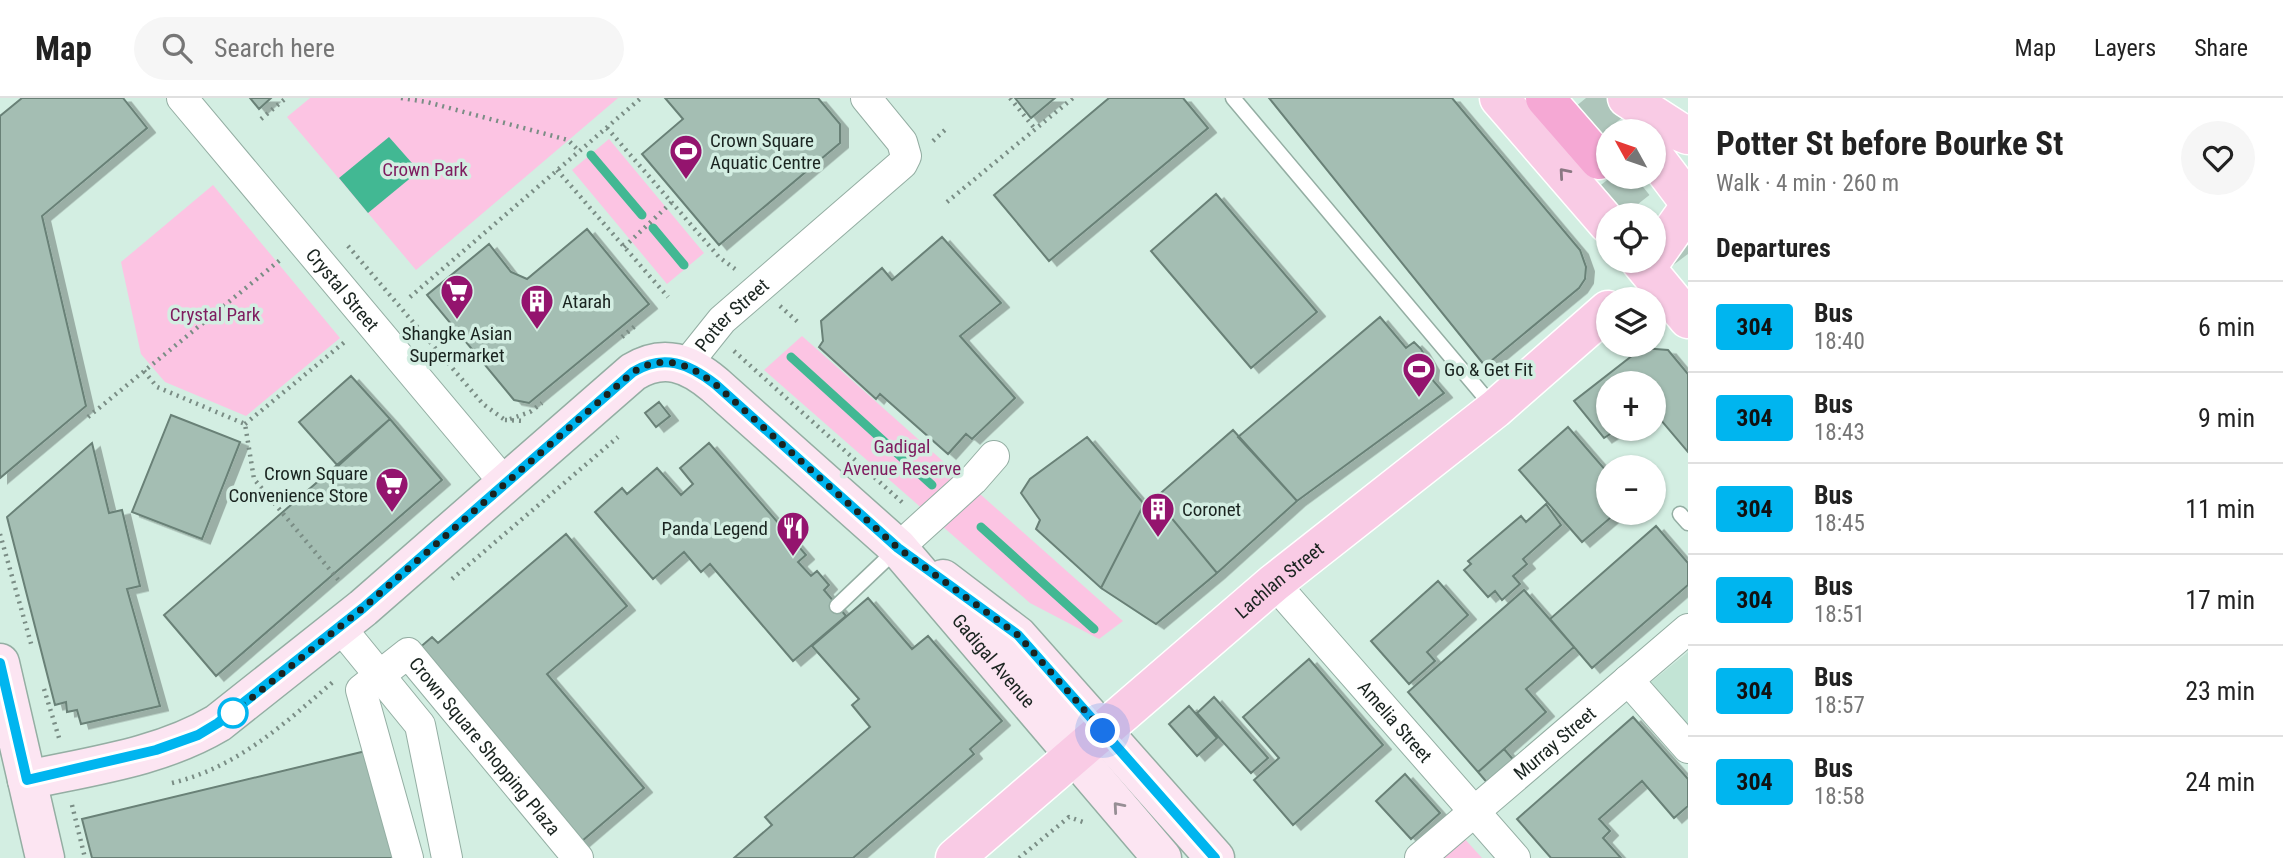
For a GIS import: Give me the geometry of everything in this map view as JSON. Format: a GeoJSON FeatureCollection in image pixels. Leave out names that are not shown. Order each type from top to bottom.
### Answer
{"type":"FeatureCollection","features":[{"type":"Feature","properties":{"kind":"highway"},"geometry":{"type":"LineString","coordinates":[[1545,98],[1596,157]]}},
{"type":"Feature","properties":{"kind":"main road"},"geometry":{"type":"LineString","coordinates":[[1499,98],[1596,210]]}},
{"type":"Feature","properties":{"kind":"main road"},"geometry":{"type":"LineString","coordinates":[[1613,98],[1628,119]]}},
{"type":"Feature","properties":{"kind":"main road"},"geometry":{"type":"LineString","coordinates":[[1627,98],[1688,135]]}},
{"type":"Feature","properties":{"kind":"main road"},"geometry":{"type":"LineString","coordinates":[[1666,172],[1688,201]]}},
{"type":"Feature","properties":{"kind":"main road"},"geometry":{"type":"LineString","coordinates":[[1666,237],[1688,209]]}},
{"type":"Feature","properties":{"kind":"main road"},"geometry":{"type":"LineString","coordinates":[[1666,255],[1688,248]]}},
{"type":"Feature","properties":{"kind":"main road"},"geometry":{"type":"LineString","coordinates":[[1655,273],[1688,319]]}},
{"type":"Feature","properties":{"kind":"main road","name":"Lachlan Street"},"geometry":{"type":"LineString","coordinates":[[955,858],[1274,583],[1495,409],[1596,321]]}},
{"type":"Feature","properties":{"kind":"street","name":"Crystal Street"},"geometry":{"type":"LineString","coordinates":[[182,98],[504,482]]}},
{"type":"Feature","properties":{"kind":"street","name":"Potter Street"},"geometry":{"type":"LineString","coordinates":[[27,780],[156,750],[198,735],[238,709],[340,627],[633,372],[659,361],[674,361],[686,365],[722,320],[895,172],[906,156],[902,142],[866,98]]}},
{"type":"Feature","properties":{"kind":"street","name":"Gadigal Avenue"},"geometry":{"type":"LineString","coordinates":[[686,365],[715,384],[898,548],[1018,635],[1103,731]]}},
{"type":"Feature","properties":{"kind":"street"},"geometry":{"type":"LineString","coordinates":[[898,548],[973,480],[994,456]]}},
{"type":"Feature","properties":{"kind":"street","name":"Gadigal Avenue"},"geometry":{"type":"LineString","coordinates":[[898,548],[1161,858]]}},
{"type":"Feature","properties":{"kind":"street","name":"Amelia Street"},"geometry":{"type":"LineString","coordinates":[[1274,583],[1515,858]]}},
{"type":"Feature","properties":{"kind":"street"},"geometry":{"type":"LineString","coordinates":[[340,627],[420,725],[447,858]]}},
{"type":"Feature","properties":{"kind":"street","name":"Murray Street"},"geometry":{"type":"LineString","coordinates":[[1420,858],[1688,629]]}},
{"type":"Feature","properties":{"kind":"street","name":"Crown Square Shopping Plaza"},"geometry":{"type":"LineString","coordinates":[[408,858],[362,690],[408,653],[578,858]]}},
{"type":"Feature","properties":{"kind":"street"},"geometry":{"type":"LineString","coordinates":[[0,663],[45,858]]}},
{"type":"Feature","properties":{"kind":"street"},"geometry":{"type":"LineString","coordinates":[[1628,680],[1688,748]]}},
{"type":"Feature","properties":{"kind":"street"},"geometry":{"type":"LineString","coordinates":[[1103,731],[1215,858]]}},
{"type":"Feature","properties":{"kind":"lane"},"geometry":{"type":"LineString","coordinates":[[1233,98],[1495,409]]}},
{"type":"Feature","properties":{"kind":"lane"},"geometry":{"type":"LineString","coordinates":[[837,606],[898,548]]}},
{"type":"Feature","properties":{"kind":"path"},"geometry":{"type":"LineString","coordinates":[[261,119],[286,98]]}},
{"type":"Feature","properties":{"kind":"path"},"geometry":{"type":"LineString","coordinates":[[401,98],[427,102],[568,140],[579,151]]}},
{"type":"Feature","properties":{"kind":"path"},"geometry":{"type":"LineString","coordinates":[[410,297],[641,98]]}},
{"type":"Feature","properties":{"kind":"path"},"geometry":{"type":"LineString","coordinates":[[1010,98],[1035,129]]}},
{"type":"Feature","properties":{"kind":"path"},"geometry":{"type":"LineString","coordinates":[[947,202],[1073,98]]}},
{"type":"Feature","properties":{"kind":"path"},"geometry":{"type":"LineString","coordinates":[[607,128],[719,257],[759,287]]}},
{"type":"Feature","properties":{"kind":"path"},"geometry":{"type":"LineString","coordinates":[[933,141],[946,129]]}},
{"type":"Feature","properties":{"kind":"path"},"geometry":{"type":"LineString","coordinates":[[557,170],[668,297]]}},
{"type":"Feature","properties":{"kind":"path"},"geometry":{"type":"LineString","coordinates":[[624,247],[673,201]]}},
{"type":"Feature","properties":{"kind":"path","name":"Crystal Street"},"geometry":{"type":"LineString","coordinates":[[343,240],[483,404],[505,420]]}},
{"type":"Feature","properties":{"kind":"path"},"geometry":{"type":"LineString","coordinates":[[88,417],[282,258]]}},
{"type":"Feature","properties":{"kind":"path"},"geometry":{"type":"LineString","coordinates":[[245,424],[349,338]]}},
{"type":"Feature","properties":{"kind":"path"},"geometry":{"type":"LineString","coordinates":[[144,371],[157,387],[245,424]]}},
{"type":"Feature","properties":{"kind":"path"},"geometry":{"type":"LineString","coordinates":[[245,424],[254,479],[334,575]]}},
{"type":"Feature","properties":{"kind":"path"},"geometry":{"type":"LineString","coordinates":[[0,534],[24,619]]}},
{"type":"Feature","properties":{"kind":"path"},"geometry":{"type":"LineString","coordinates":[[73,808],[85,858]]}},
{"type":"Feature","properties":{"kind":"path"},"geometry":{"type":"LineString","coordinates":[[1019,858],[1069,817],[1086,823]]}},
{"type":"Feature","properties":{"kind":"shaded area"},"geometry":{"type":"Polygon","coordinates":[[[389,137],[419,171],[368,213],[339,178],[389,137]]]}},
{"type":"Feature","properties":{"kind":"shaded area"},"geometry":{"type":"Polygon","coordinates":[[[1688,652],[1688,728],[1650,683],[1688,652]]]}},
{"type":"Feature","properties":{"kind":"green space","name":"Crown Park"},"geometry":{"type":"Polygon","coordinates":[[[310,98],[618,98],[416,270],[287,117],[310,98]]]}},
{"type":"Feature","properties":{"kind":"green space"},"geometry":{"type":"Polygon","coordinates":[[[609,139],[704,253],[667,284],[572,170],[609,139]]]}},
{"type":"Feature","properties":{"kind":"green space","name":"Crystal Park"},"geometry":{"type":"Polygon","coordinates":[[[213,185],[340,338],[246,416],[165,382],[141,354],[121,262],[213,185]]]}},
{"type":"Feature","properties":{"kind":"green space","name":"Gadigal Avenue Reserve"},"geometry":{"type":"Polygon","coordinates":[[[802,336],[1123,621],[1099,639],[1030,603],[764,370],[802,336]]]}},
{"type":"Feature","properties":{"kind":"green space"},"geometry":{"type":"Polygon","coordinates":[[[1463,837],[1482,858],[1439,858],[1463,837]]]}},
{"type":"Feature","properties":{"kind":"building"},"geometry":{"type":"Polygon","coordinates":[[[22,98],[123,98],[147,128],[42,216],[86,406],[0,478],[0,116],[22,98]]]}},
{"type":"Feature","properties":{"kind":"building"},"geometry":{"type":"Polygon","coordinates":[[[250,98],[271,98],[259,109],[250,98]]]}},
{"type":"Feature","properties":{"kind":"building"},"geometry":{"type":"Polygon","coordinates":[[[665,98],[818,98],[840,124],[840,143],[719,245],[642,154],[683,119],[665,98]]]}},
{"type":"Feature","properties":{"kind":"building"},"geometry":{"type":"Polygon","coordinates":[[[1015,98],[1055,98],[1031,118],[1015,98]]]}},
{"type":"Feature","properties":{"kind":"building"},"geometry":{"type":"Polygon","coordinates":[[[1109,98],[1183,98],[1208,128],[1049,261],[994,195],[1109,98]]]}},
{"type":"Feature","properties":{"kind":"building"},"geometry":{"type":"Polygon","coordinates":[[[1269,98],[1452,98],[1580,250],[1586,267],[1585,279],[1579,288],[1485,366],[1269,98]]]}},
{"type":"Feature","properties":{"kind":"building"},"geometry":{"type":"Polygon","coordinates":[[[1216,194],[1317,312],[1251,368],[1151,251],[1216,194]]]}},
{"type":"Feature","properties":{"kind":"building","name":"Atarah"},"geometry":{"type":"Polygon","coordinates":[[[587,229],[649,304],[529,403],[514,400],[427,295],[489,244],[511,272],[527,279],[587,229]]]}},
{"type":"Feature","properties":{"kind":"building"},"geometry":{"type":"Polygon","coordinates":[[[942,237],[1001,303],[960,336],[1015,398],[972,439],[966,434],[948,454],[880,394],[876,399],[819,347],[823,341],[821,321],[882,268],[892,280],[942,237]]]}},
{"type":"Feature","properties":{"kind":"building"},"geometry":{"type":"Polygon","coordinates":[[[1380,317],[1406,348],[1414,342],[1421,349],[1431,366],[1430,377],[1444,393],[1297,501],[1238,437],[1380,317]]]}},
{"type":"Feature","properties":{"kind":"building"},"geometry":{"type":"Polygon","coordinates":[[[1668,350],[1688,374],[1688,452],[1666,426],[1666,371],[1612,371],[1630,357],[1666,357],[1668,350]]]}},
{"type":"Feature","properties":{"kind":"building"},"geometry":{"type":"Polygon","coordinates":[[[351,376],[390,419],[338,466],[299,422],[351,376]]]}},
{"type":"Feature","properties":{"kind":"building"},"geometry":{"type":"Polygon","coordinates":[[[1596,384],[1596,428],[1574,401],[1596,384]]]}},
{"type":"Feature","properties":{"kind":"building"},"geometry":{"type":"Polygon","coordinates":[[[659,402],[670,416],[656,427],[645,413],[659,402]]]}},
{"type":"Feature","properties":{"kind":"building"},"geometry":{"type":"Polygon","coordinates":[[[171,415],[240,442],[202,539],[132,512],[171,415]]]}},
{"type":"Feature","properties":{"kind":"building"},"geometry":{"type":"Polygon","coordinates":[[[390,419],[442,480],[216,676],[164,615],[390,419]]]}},
{"type":"Feature","properties":{"kind":"building"},"geometry":{"type":"Polygon","coordinates":[[[1568,427],[1596,459],[1596,525],[1602,525],[1582,542],[1519,470],[1568,427]]]}},
{"type":"Feature","properties":{"kind":"building"},"geometry":{"type":"Polygon","coordinates":[[[1233,430],[1297,501],[1217,573],[1155,498],[1233,430]]]}},
{"type":"Feature","properties":{"kind":"building"},"geometry":{"type":"Polygon","coordinates":[[[1087,437],[1144,504],[1101,588],[1036,529],[1040,520],[1021,493],[1030,479],[1087,437]]]}},
{"type":"Feature","properties":{"kind":"building"},"geometry":{"type":"Polygon","coordinates":[[[92,443],[109,513],[122,510],[140,586],[127,589],[160,706],[81,724],[77,710],[67,712],[66,702],[55,705],[7,517],[92,443]]]}},
{"type":"Feature","properties":{"kind":"building"},"geometry":{"type":"Polygon","coordinates":[[[709,443],[806,555],[798,562],[811,576],[817,571],[829,585],[824,590],[846,616],[793,661],[710,564],[701,572],[684,552],[653,579],[595,512],[622,488],[627,494],[657,468],[681,495],[693,484],[680,468],[709,443]]]}},
{"type":"Feature","properties":{"kind":"building","name":"Coronet"},"geometry":{"type":"Polygon","coordinates":[[[1155,498],[1217,573],[1156,624],[1101,588],[1144,504],[1155,498]]]}},
{"type":"Feature","properties":{"kind":"building"},"geometry":{"type":"Polygon","coordinates":[[[1546,504],[1561,525],[1523,559],[1527,564],[1513,576],[1520,584],[1502,600],[1495,591],[1488,597],[1464,570],[1471,564],[1468,561],[1521,516],[1526,522],[1546,504]]]}},
{"type":"Feature","properties":{"kind":"building"},"geometry":{"type":"Polygon","coordinates":[[[1656,526],[1688,563],[1688,585],[1592,668],[1550,619],[1656,526]]]}},
{"type":"Feature","properties":{"kind":"building"},"geometry":{"type":"Polygon","coordinates":[[[566,534],[627,606],[547,674],[644,788],[575,847],[411,655],[432,637],[438,643],[566,534]]]}},
{"type":"Feature","properties":{"kind":"building"},"geometry":{"type":"Polygon","coordinates":[[[1438,581],[1468,615],[1427,652],[1435,661],[1409,684],[1371,641],[1438,581]]]}},
{"type":"Feature","properties":{"kind":"building"},"geometry":{"type":"Polygon","coordinates":[[[1524,590],[1574,647],[1526,689],[1546,712],[1478,772],[1408,692],[1524,590]]]}},
{"type":"Feature","properties":{"kind":"building"},"geometry":{"type":"Polygon","coordinates":[[[868,598],[912,649],[928,636],[1002,721],[970,749],[974,754],[853,858],[734,858],[772,825],[765,817],[870,727],[852,705],[859,699],[812,646],[868,598]]]}},
{"type":"Feature","properties":{"kind":"building"},"geometry":{"type":"Polygon","coordinates":[[[1309,659],[1383,745],[1293,825],[1254,780],[1279,758],[1243,717],[1309,659]]]}},
{"type":"Feature","properties":{"kind":"building"},"geometry":{"type":"Polygon","coordinates":[[[1214,697],[1268,758],[1251,773],[1197,713],[1214,697]]]}},
{"type":"Feature","properties":{"kind":"building"},"geometry":{"type":"Polygon","coordinates":[[[1189,706],[1217,738],[1197,756],[1169,724],[1189,706]]]}},
{"type":"Feature","properties":{"kind":"building"},"geometry":{"type":"Polygon","coordinates":[[[1633,717],[1688,779],[1688,806],[1674,818],[1642,781],[1599,819],[1610,831],[1603,838],[1621,858],[1551,858],[1517,819],[1633,717]]]}},
{"type":"Feature","properties":{"kind":"building"},"geometry":{"type":"Polygon","coordinates":[[[1504,749],[1516,763],[1490,786],[1478,772],[1504,749]]]}},
{"type":"Feature","properties":{"kind":"building"},"geometry":{"type":"Polygon","coordinates":[[[370,750],[396,858],[92,858],[82,819],[370,750]]]}},
{"type":"Feature","properties":{"kind":"building"},"geometry":{"type":"Polygon","coordinates":[[[1405,774],[1440,813],[1411,839],[1376,801],[1405,774]]]}},
{"type":"Feature","properties":{"kind":"waterway"},"geometry":{"type":"LineString","coordinates":[[591,155],[642,215]]}},
{"type":"Feature","properties":{"kind":"waterway"},"geometry":{"type":"LineString","coordinates":[[653,228],[684,265]]}},
{"type":"Feature","properties":{"kind":"waterway"},"geometry":{"type":"LineString","coordinates":[[791,357],[932,485]]}},
{"type":"Feature","properties":{"kind":"waterway"},"geometry":{"type":"LineString","coordinates":[[981,527],[1094,629]]}},
{"type":"Feature","properties":{"kind":"tunnel"},"geometry":{"type":"LineString","coordinates":[[1586,98],[1603,119]]}},
{"type":"Feature","properties":{"kind":"tunnel"},"geometry":{"type":"LineString","coordinates":[[1620,189],[1632,203]]}},
{"type":"Feature","properties":{"kind":"tunnel"},"geometry":{"type":"LineString","coordinates":[[1666,248],[1688,277]]}},
{"type":"Feature","properties":{"kind":"bus line","name":"304"},"geometry":{"type":"LineString","coordinates":[[0,663],[27,780],[156,750],[198,735],[238,709],[363,608],[633,372],[659,361],[674,361],[686,365],[715,384],[741,411],[898,548],[1018,635],[1215,858]]}},
{"type":"Feature","properties":{"kind":"place","name":"Crown Square Aquatic Centre"},"geometry":{"type":"Point","coordinates":[686,181]}},
{"type":"Feature","properties":{"kind":"place","name":"Shangke Asian Supermarket"},"geometry":{"type":"Point","coordinates":[457,321]}},
{"type":"Feature","properties":{"kind":"place","name":"Atarah"},"geometry":{"type":"Point","coordinates":[537,331]}},
{"type":"Feature","properties":{"kind":"place","name":"Go & Get Fit"},"geometry":{"type":"Point","coordinates":[1419,399]}},
{"type":"Feature","properties":{"kind":"place","name":"Crown Square Convenience Store"},"geometry":{"type":"Point","coordinates":[392,514]}},
{"type":"Feature","properties":{"kind":"place","name":"Coronet"},"geometry":{"type":"Point","coordinates":[1158,539]}},
{"type":"Feature","properties":{"kind":"place","name":"Panda Legend"},"geometry":{"type":"Point","coordinates":[793,558]}},
{"type":"Feature","properties":{"kind":"route"},"geometry":{"type":"LineString","coordinates":[[233,713],[363,608],[633,372],[659,361],[674,361],[686,365],[715,384],[741,411],[898,548],[1018,635],[1103,731]]}}]}
